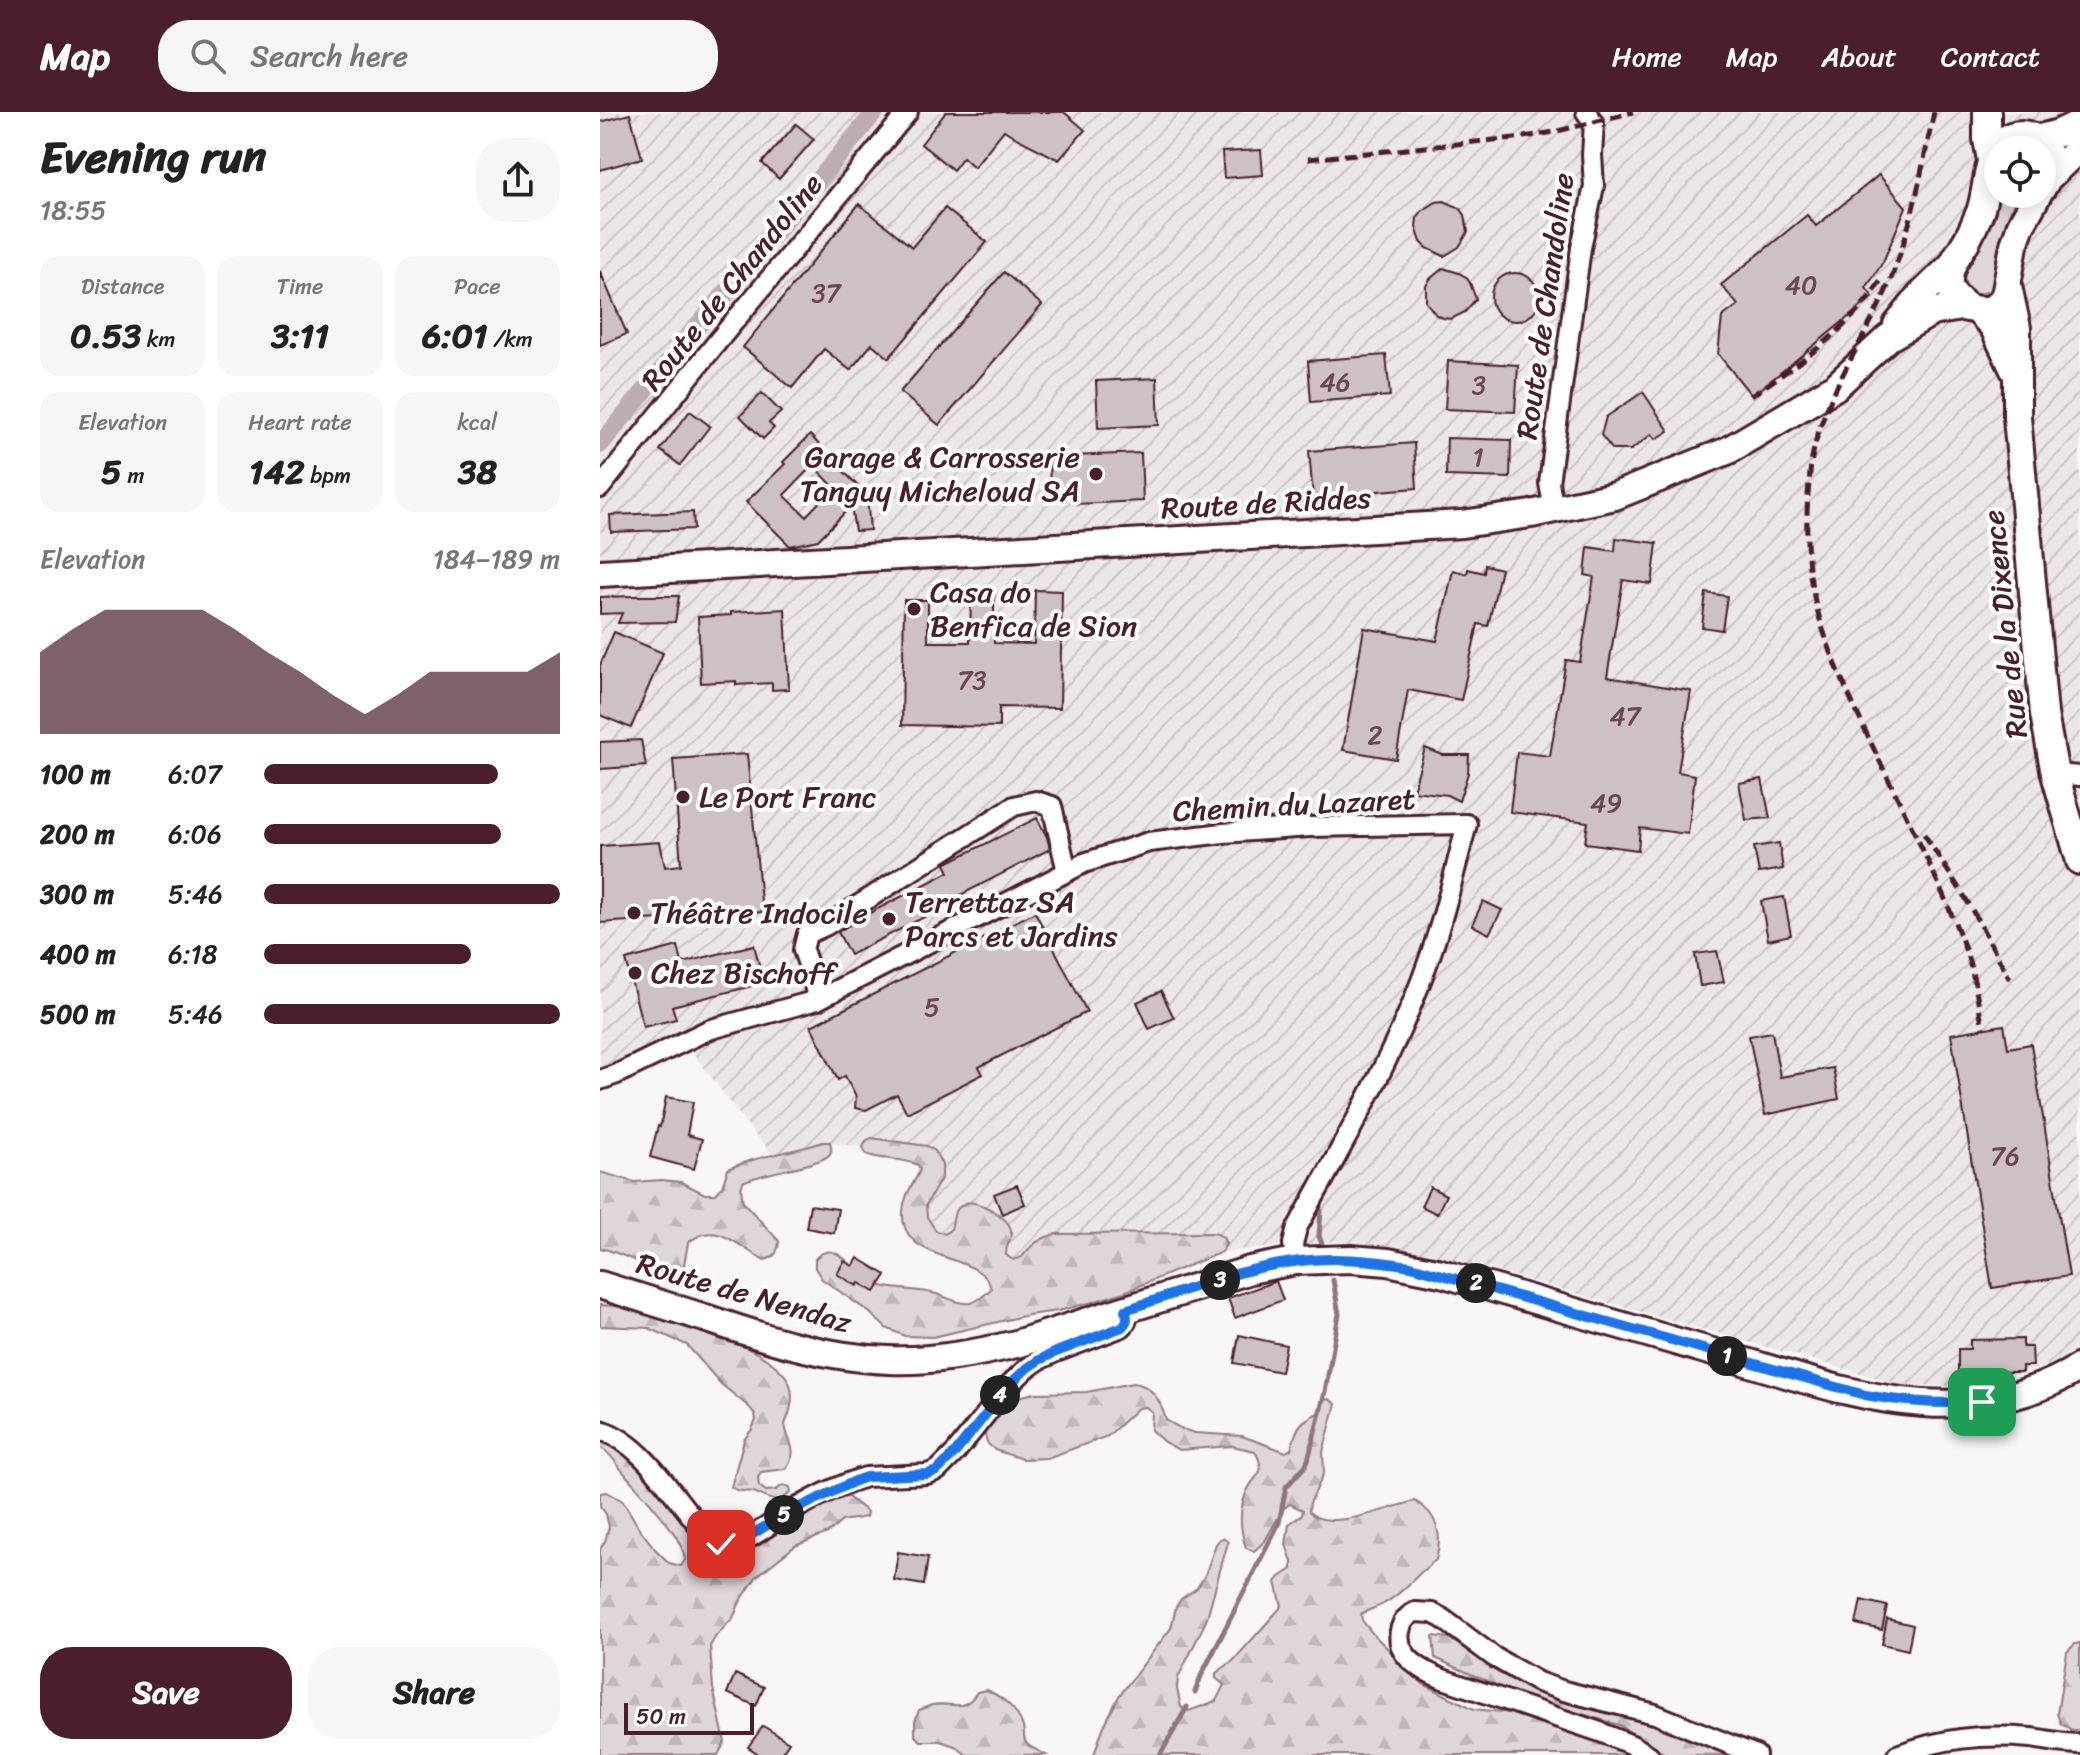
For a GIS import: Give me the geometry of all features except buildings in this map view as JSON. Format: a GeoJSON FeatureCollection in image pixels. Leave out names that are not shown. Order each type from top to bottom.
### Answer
{"type":"FeatureCollection","features":[{"type":"Feature","properties":{"kind":"main road"},"geometry":{"type":"LineString","coordinates":[[1987,112],[1987,136]]}},
{"type":"Feature","properties":{"kind":"main road"},"geometry":{"type":"LineString","coordinates":[[2002,112],[2027,136]]}},
{"type":"Feature","properties":{"kind":"main road"},"geometry":{"type":"LineString","coordinates":[[2036,136],[2059,133],[2080,123]]}},
{"type":"Feature","properties":{"kind":"main road"},"geometry":{"type":"LineString","coordinates":[[2056,173],[2080,147]]}},
{"type":"Feature","properties":{"kind":"main road"},"geometry":{"type":"LineString","coordinates":[[1984,194],[1967,240],[1952,265],[1949,283],[1951,291],[1973,309],[1989,310],[2003,299],[2021,225],[2031,208]]}},
{"type":"Feature","properties":{"kind":"main road","name":"Route de Riddes"},"geometry":{"type":"LineString","coordinates":[[600,573],[1462,524],[1554,510],[1615,496],[1727,451],[1835,387],[1888,338],[1920,296],[1952,265]]}},
{"type":"Feature","properties":{"kind":"main road","name":"Rue de la Dixence"},"geometry":{"type":"LineString","coordinates":[[2009,273],[2017,328],[2016,377],[2021,462],[2041,686],[2067,775],[2080,861]]}},
{"type":"Feature","properties":{"kind":"main road","name":"Route de Riddes"},"geometry":{"type":"LineString","coordinates":[[1888,338],[1932,312],[1951,308],[1973,309]]}},
{"type":"Feature","properties":{"kind":"main road","name":"Rue de la Dixence"},"geometry":{"type":"LineString","coordinates":[[1973,309],[1986,318],[1997,334],[2016,377]]}},
{"type":"Feature","properties":{"kind":"main road","name":"Route de Nendaz"},"geometry":{"type":"LineString","coordinates":[[600,1285],[787,1343],[838,1355],[890,1360],[949,1357],[1016,1344],[1250,1270],[1294,1252],[1426,1269],[1825,1384],[1894,1400],[1982,1402],[2036,1390],[2072,1372]]}},
{"type":"Feature","properties":{"kind":"street","name":"Route de Chandoline"},"geometry":{"type":"LineString","coordinates":[[600,488],[908,112]]}},
{"type":"Feature","properties":{"kind":"street","name":"Route de Chandoline"},"geometry":{"type":"LineString","coordinates":[[1554,510],[1549,483],[1581,248],[1594,186],[1594,123],[1586,112]]}},
{"type":"Feature","properties":{"kind":"street"},"geometry":{"type":"LineString","coordinates":[[817,1000],[803,950],[807,934],[827,925],[1014,806],[1036,801],[1052,806],[1067,872]]}},
{"type":"Feature","properties":{"kind":"street","name":"Chemin du Lazaret"},"geometry":{"type":"LineString","coordinates":[[600,1080],[708,1030],[817,1000],[1084,863],[1149,842],[1310,827],[1467,824],[1430,958],[1370,1096],[1297,1228],[1294,1252]]}},
{"type":"Feature","properties":{"kind":"street"},"geometry":{"type":"LineString","coordinates":[[600,1430],[618,1437],[631,1447],[707,1534],[721,1544],[732,1545],[822,1495],[857,1480],[937,1471],[949,1461],[1019,1375],[1039,1360],[1122,1327],[1128,1318],[1125,1310]]}},
{"type":"Feature","properties":{"kind":"street"},"geometry":{"type":"LineString","coordinates":[[1649,1755],[1609,1736],[1419,1668],[1400,1645],[1399,1636],[1404,1620],[1415,1612],[1432,1613],[1451,1623],[1494,1657],[1538,1682],[1655,1714],[1756,1755]]}},
{"type":"Feature","properties":{"kind":"street"},"geometry":{"type":"LineString","coordinates":[[1897,1755],[1942,1740],[1962,1737],[2029,1738],[2076,1744]]}},
{"type":"Feature","properties":{"kind":"shaded area"},"geometry":{"type":"Polygon","coordinates":[[[600,112],[2080,112],[2080,1346],[2060,1360],[1974,1386],[1902,1385],[1475,1265],[1390,1246],[1335,1241],[1222,1252],[1226,1244],[1157,1232],[1056,1234],[1030,1246],[1022,1257],[1013,1260],[1006,1255],[1005,1248],[1012,1234],[955,1211],[952,1229],[945,1234],[936,1231],[927,1217],[926,1205],[935,1190],[942,1165],[866,1141],[863,1147],[823,1142],[775,1156],[754,1134],[690,1049],[600,1084],[600,112]]]}},
{"type":"Feature","properties":{"kind":"green space"},"geometry":{"type":"Polygon","coordinates":[[[1994,208],[2011,208],[1997,254],[1991,291],[1975,295],[1969,292],[1963,276],[1986,232],[1994,208]]]}},
{"type":"Feature","properties":{"kind":"green space"},"geometry":{"type":"Polygon","coordinates":[[[871,1138],[927,1146],[935,1151],[942,1165],[942,1177],[926,1205],[927,1217],[936,1231],[945,1234],[951,1229],[955,1211],[965,1203],[978,1204],[1000,1215],[1010,1226],[1006,1255],[1013,1260],[1022,1257],[1041,1240],[1056,1234],[1215,1233],[1223,1237],[1226,1244],[1222,1252],[1093,1302],[933,1337],[905,1336],[886,1328],[822,1279],[815,1268],[815,1259],[823,1253],[838,1254],[874,1284],[928,1292],[962,1303],[974,1302],[991,1289],[985,1277],[974,1269],[927,1250],[914,1241],[905,1229],[903,1211],[907,1194],[920,1170],[918,1165],[866,1154],[863,1147],[871,1138]]]}},
{"type":"Feature","properties":{"kind":"green space"},"geometry":{"type":"Polygon","coordinates":[[[830,1142],[831,1152],[823,1159],[743,1182],[743,1202],[779,1241],[776,1253],[769,1259],[765,1260],[728,1238],[709,1233],[688,1243],[680,1271],[659,1269],[600,1248],[600,1172],[635,1182],[681,1182],[705,1194],[716,1194],[728,1169],[830,1142]]]}},
{"type":"Feature","properties":{"kind":"green space"},"geometry":{"type":"Polygon","coordinates":[[[600,1305],[638,1310],[700,1328],[745,1347],[780,1370],[789,1382],[792,1393],[785,1424],[792,1457],[785,1469],[761,1472],[758,1478],[759,1486],[766,1491],[783,1485],[790,1487],[791,1492],[782,1499],[774,1500],[731,1487],[744,1440],[756,1420],[755,1414],[721,1384],[687,1345],[649,1328],[600,1326],[600,1305]]]}},
{"type":"Feature","properties":{"kind":"green space"},"geometry":{"type":"Polygon","coordinates":[[[1133,1383],[1151,1391],[1159,1401],[1166,1420],[1182,1429],[1195,1433],[1242,1436],[1286,1452],[1291,1449],[1299,1427],[1318,1413],[1324,1400],[1329,1399],[1336,1404],[1323,1452],[1324,1473],[1309,1511],[1329,1520],[1344,1519],[1415,1501],[1429,1512],[1437,1526],[1439,1542],[1436,1560],[1392,1599],[1361,1614],[1373,1634],[1423,1684],[1474,1709],[1521,1714],[1570,1728],[1636,1755],[1094,1755],[1119,1696],[1171,1628],[1176,1607],[1181,1599],[1197,1588],[1216,1544],[1223,1538],[1228,1542],[1206,1621],[1178,1678],[1177,1689],[1181,1707],[1189,1711],[1216,1701],[1224,1685],[1216,1678],[1216,1673],[1233,1661],[1282,1606],[1276,1582],[1292,1569],[1286,1545],[1289,1524],[1302,1515],[1303,1510],[1290,1504],[1283,1509],[1265,1541],[1254,1551],[1246,1548],[1241,1513],[1247,1491],[1261,1469],[1255,1451],[1232,1446],[1179,1450],[1151,1430],[1152,1412],[1146,1407],[1138,1408],[1108,1436],[1047,1458],[1022,1459],[995,1450],[988,1444],[985,1427],[996,1412],[1018,1397],[1035,1393],[1087,1392],[1133,1383]]]}},
{"type":"Feature","properties":{"kind":"green space"},"geometry":{"type":"Polygon","coordinates":[[[600,1435],[636,1461],[710,1548],[832,1497],[847,1496],[867,1512],[866,1517],[842,1521],[828,1533],[795,1546],[757,1576],[733,1618],[716,1636],[710,1646],[713,1688],[725,1742],[718,1755],[600,1755],[600,1549],[609,1527],[600,1506],[600,1493],[607,1492],[623,1501],[639,1528],[669,1563],[681,1566],[685,1560],[683,1550],[661,1515],[600,1447],[600,1435]]]}},
{"type":"Feature","properties":{"kind":"green space"},"geometry":{"type":"Polygon","coordinates":[[[1433,1636],[1449,1638],[1499,1673],[1563,1699],[1635,1715],[1737,1755],[1667,1755],[1619,1725],[1518,1695],[1435,1658],[1433,1636]]]}},
{"type":"Feature","properties":{"kind":"green space"},"geometry":{"type":"Polygon","coordinates":[[[2080,1643],[2080,1730],[2072,1730],[2061,1724],[2057,1714],[2067,1652],[2080,1643]]]}},
{"type":"Feature","properties":{"kind":"green space"},"geometry":{"type":"Polygon","coordinates":[[[987,1690],[1004,1700],[1017,1714],[1026,1743],[1046,1755],[967,1755],[955,1746],[940,1741],[921,1741],[915,1736],[919,1710],[939,1704],[962,1705],[977,1692],[987,1690]]]}},
{"type":"Feature","properties":{"kind":"waterway"},"geometry":{"type":"LineString","coordinates":[[600,445],[875,112]]}},
{"type":"Feature","properties":{"kind":"waterway"},"geometry":{"type":"LineString","coordinates":[[1321,1211],[1319,1236],[1322,1244]]}},
{"type":"Feature","properties":{"kind":"waterway"},"geometry":{"type":"LineString","coordinates":[[1195,1692],[1279,1523],[1286,1487],[1308,1460],[1325,1392],[1339,1314],[1333,1280]]}},
{"type":"Feature","properties":{"kind":"waterway"},"geometry":{"type":"LineString","coordinates":[[1160,1755],[1187,1707]]}},
{"type":"Feature","properties":{"kind":"railway"},"geometry":{"type":"LineString","coordinates":[[1308,159],[1524,137],[1633,112]]}},
{"type":"Feature","properties":{"kind":"railway"},"geometry":{"type":"LineString","coordinates":[[1934,112],[1906,236],[1892,276],[1835,390],[1817,438],[1811,464],[1807,541],[1812,588],[1830,648],[1854,707],[1953,918],[1970,966],[1983,1029]]}},
{"type":"Feature","properties":{"kind":"railway"},"geometry":{"type":"LineString","coordinates":[[1751,396],[1839,330],[1881,280]]}},
{"type":"Feature","properties":{"kind":"railway"},"geometry":{"type":"LineString","coordinates":[[1924,834],[1966,899],[2010,979]]}},
{"type":"Feature","properties":{"kind":"place","name":"Garage & Carrosserie Tanguy Micheloud SA"},"geometry":{"type":"Point","coordinates":[1096,474]}},
{"type":"Feature","properties":{"kind":"place","name":"Casa do Benfica de Sion"},"geometry":{"type":"Point","coordinates":[914,609]}},
{"type":"Feature","properties":{"kind":"place","name":"Le Port Franc"},"geometry":{"type":"Point","coordinates":[683,797]}},
{"type":"Feature","properties":{"kind":"place","name":"Théâtre Indocile"},"geometry":{"type":"Point","coordinates":[634,913]}},
{"type":"Feature","properties":{"kind":"place","name":"Terrettaz SA Parcs et Jardins"},"geometry":{"type":"Point","coordinates":[889,919]}},
{"type":"Feature","properties":{"kind":"place","name":"Chez Bischoff"},"geometry":{"type":"Point","coordinates":[635,973]}},
{"type":"Feature","properties":{"kind":"route"},"geometry":{"type":"LineString","coordinates":[[721,1544],[738,1543],[784,1515],[857,1480],[937,1471],[949,1461],[1019,1375],[1039,1360],[1122,1327],[1128,1318],[1125,1310],[1250,1270],[1295,1261],[1351,1259],[1411,1266],[1865,1395],[1925,1403],[1982,1402]]}}]}
